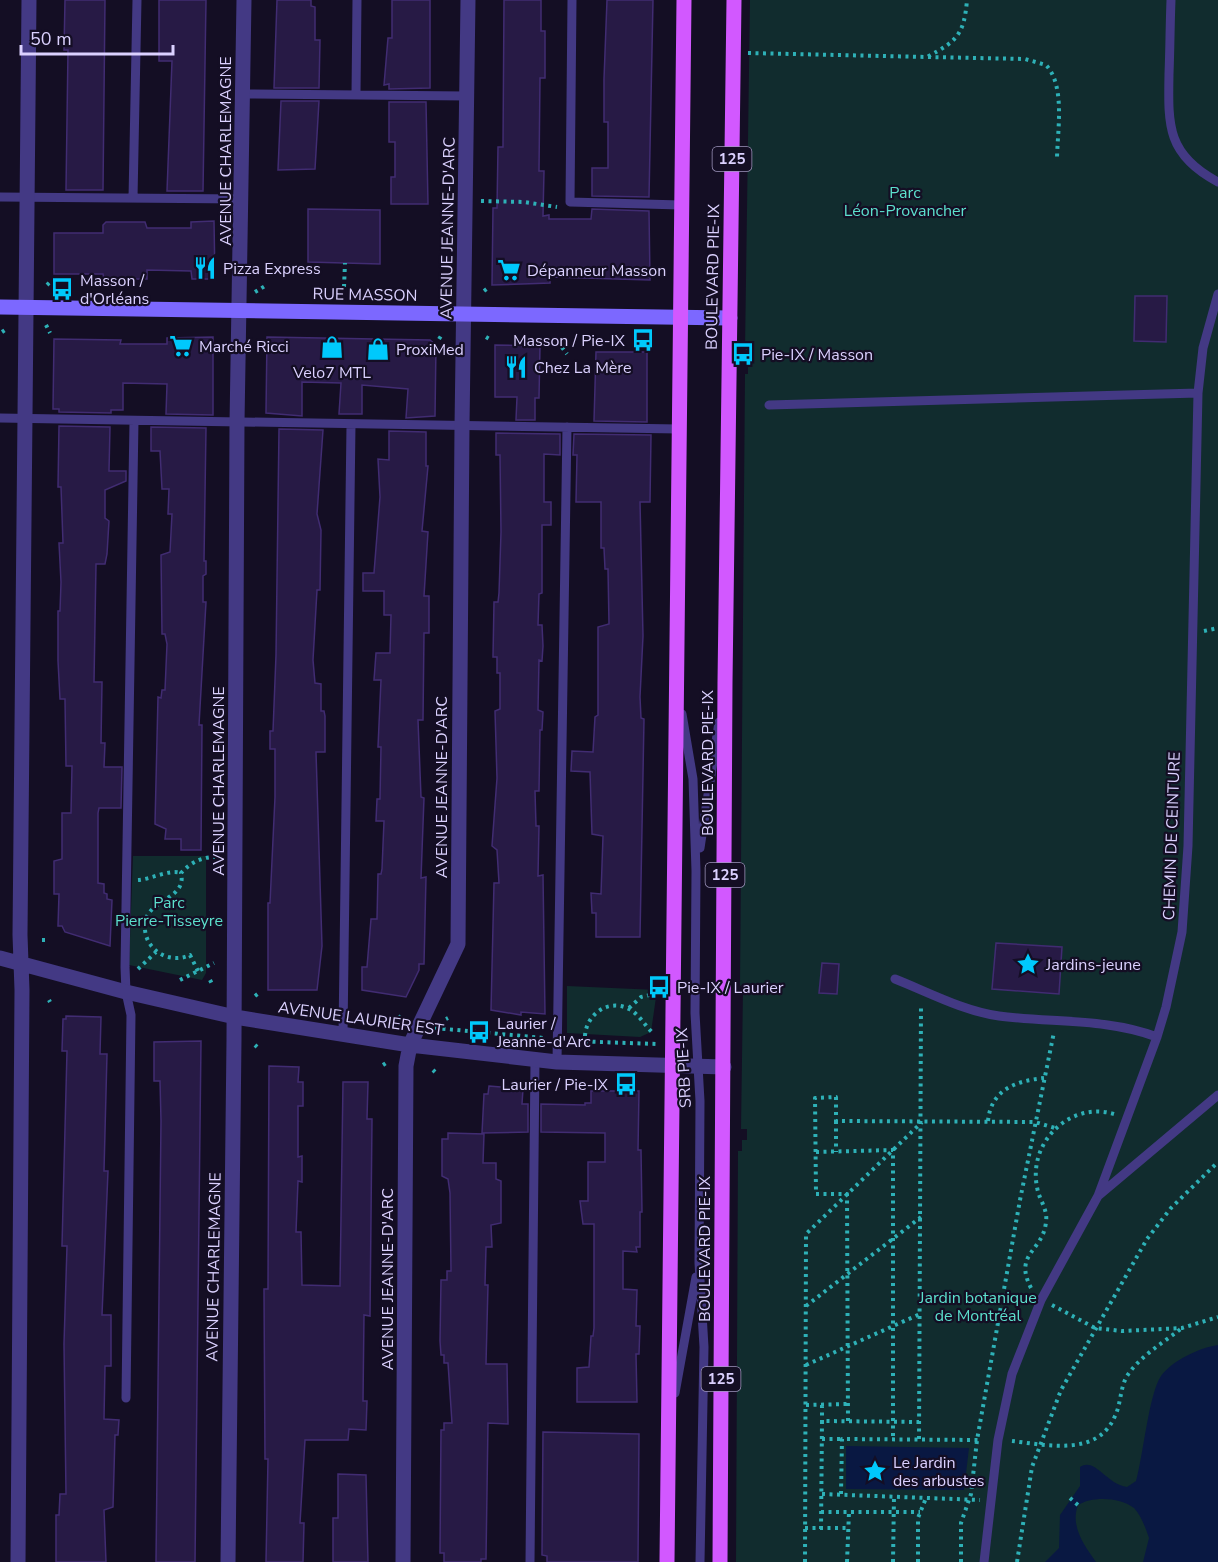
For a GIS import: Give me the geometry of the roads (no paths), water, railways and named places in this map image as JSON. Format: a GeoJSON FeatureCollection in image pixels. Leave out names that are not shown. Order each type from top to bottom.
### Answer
{"type":"FeatureCollection","features":[{"type":"Feature","properties":{"kind":"main road","name":"BOULEVARD PIE-IX"},"geometry":{"type":"LineString","coordinates":[[668,1562],[684,0]]}},
{"type":"Feature","properties":{"kind":"main road","name":"BOULEVARD PIE-IX"},"geometry":{"type":"LineString","coordinates":[[720,1562],[725,683],[734,0]]}},
{"type":"Feature","properties":{"kind":"street"},"geometry":{"type":"LineString","coordinates":[[18,1562],[24,307],[29,0]]}},
{"type":"Feature","properties":{"kind":"street","name":"AVENUE CHARLEMAGNE"},"geometry":{"type":"LineString","coordinates":[[228,1562],[235,1017],[237,423],[244,0]]}},
{"type":"Feature","properties":{"kind":"street","name":"AVENUE JEANNE-D'ARC"},"geometry":{"type":"LineString","coordinates":[[403,1562],[406,1066],[410,1045],[458,945],[468,0]]}},
{"type":"Feature","properties":{"kind":"street","name":"RUE MASSON"},"geometry":{"type":"LineString","coordinates":[[0,308],[730,318]]}},
{"type":"Feature","properties":{"kind":"street","name":"AVENUE LAURIER EST"},"geometry":{"type":"LineString","coordinates":[[0,958],[126,992],[235,1017],[410,1045],[557,1062],[724,1067]]}},
{"type":"Feature","properties":{"kind":"lane"},"geometry":{"type":"LineString","coordinates":[[133,198],[137,0]]}},
{"type":"Feature","properties":{"kind":"lane"},"geometry":{"type":"LineString","coordinates":[[356,94],[357,0]]}},
{"type":"Feature","properties":{"kind":"lane"},"geometry":{"type":"LineString","coordinates":[[572,0],[570,202],[681,205]]}},
{"type":"Feature","properties":{"kind":"lane"},"geometry":{"type":"LineString","coordinates":[[1171,0],[1168,120],[1176,145],[1188,161],[1218,182]]}},
{"type":"Feature","properties":{"kind":"lane"},"geometry":{"type":"LineString","coordinates":[[243,94],[467,96]]}},
{"type":"Feature","properties":{"kind":"lane"},"geometry":{"type":"LineString","coordinates":[[0,197],[242,199]]}},
{"type":"Feature","properties":{"kind":"lane","name":"CHEMIN DE CEINTURE"},"geometry":{"type":"LineString","coordinates":[[984,1562],[998,1440],[1012,1374],[1041,1300],[1098,1196],[1157,1037],[1173,977],[1186,889],[1198,393],[1203,348],[1215,314],[1218,294]]}},
{"type":"Feature","properties":{"kind":"lane"},"geometry":{"type":"LineString","coordinates":[[769,405],[1198,393]]}},
{"type":"Feature","properties":{"kind":"lane"},"geometry":{"type":"LineString","coordinates":[[0,418],[679,429]]}},
{"type":"Feature","properties":{"kind":"lane"},"geometry":{"type":"LineString","coordinates":[[126,1398],[131,1015],[126,992],[134,421]]}},
{"type":"Feature","properties":{"kind":"lane"},"geometry":{"type":"LineString","coordinates":[[343,1034],[351,425]]}},
{"type":"Feature","properties":{"kind":"lane"},"geometry":{"type":"LineString","coordinates":[[557,1062],[567,427]]}},
{"type":"Feature","properties":{"kind":"lane","name":"SRB PIE-IX"},"geometry":{"type":"LineString","coordinates":[[676,679],[693,779],[696,871],[695,1013],[698,1067],[699,1263],[704,1347],[700,1562]]}},
{"type":"Feature","properties":{"kind":"lane","name":"SRB PIE-IX"},"geometry":{"type":"LineString","coordinates":[[696,871],[725,683]]}},
{"type":"Feature","properties":{"kind":"lane"},"geometry":{"type":"LineString","coordinates":[[895,979],[973,1010],[996,1016],[1138,1029],[1157,1037]]}},
{"type":"Feature","properties":{"kind":"lane"},"geometry":{"type":"LineString","coordinates":[[531,1562],[535,1060]]}},
{"type":"Feature","properties":{"kind":"lane"},"geometry":{"type":"LineString","coordinates":[[1098,1196],[1218,1095]]}},
{"type":"Feature","properties":{"kind":"lane","name":"SRB PIE-IX"},"geometry":{"type":"LineString","coordinates":[[669,1425],[699,1263]]}},
{"type":"Feature","properties":{"kind":"water"},"geometry":{"type":"Polygon","coordinates":[[[1218,1345],[1218,1562],[1143,1562],[1149,1538],[1139,1514],[1128,1504],[1098,1499],[1078,1505],[1076,1513],[1077,1528],[1096,1562],[1045,1562],[1059,1548],[1060,1515],[1080,1486],[1080,1467],[1091,1465],[1113,1481],[1127,1487],[1136,1481],[1153,1396],[1161,1376],[1172,1365],[1187,1356],[1218,1345]]]}},
{"type":"Feature","properties":{"kind":"water"},"geometry":{"type":"Polygon","coordinates":[[[846,1446],[969,1448],[964,1490],[846,1489],[846,1446]]]}},
{"type":"Feature","properties":{"kind":"place","name":"Pizza Express"},"geometry":{"type":"Point","coordinates":[205,268]}},
{"type":"Feature","properties":{"kind":"place","name":"Dépanneur Masson"},"geometry":{"type":"Point","coordinates":[509,270]}},
{"type":"Feature","properties":{"kind":"place","name":"Masson / d'Orléans"},"geometry":{"type":"Point","coordinates":[62,289]}},
{"type":"Feature","properties":{"kind":"place","name":"Masson / Pie-IX"},"geometry":{"type":"Point","coordinates":[643,340]}},
{"type":"Feature","properties":{"kind":"place","name":"Marché Ricci"},"geometry":{"type":"Point","coordinates":[181,346]}},
{"type":"Feature","properties":{"kind":"place","name":"Velo7 MTL"},"geometry":{"type":"Point","coordinates":[332,347]}},
{"type":"Feature","properties":{"kind":"place","name":"ProxiMed"},"geometry":{"type":"Point","coordinates":[378,349]}},
{"type":"Feature","properties":{"kind":"place","name":"Pie-IX / Masson"},"geometry":{"type":"Point","coordinates":[743,354]}},
{"type":"Feature","properties":{"kind":"place","name":"Chez La Mère"},"geometry":{"type":"Point","coordinates":[516,367]}},
{"type":"Feature","properties":{"kind":"place","name":"Jardins-jeune"},"geometry":{"type":"Point","coordinates":[1028,964]}},
{"type":"Feature","properties":{"kind":"place","name":"Pie-IX / Laurier"},"geometry":{"type":"Point","coordinates":[659,987]}},
{"type":"Feature","properties":{"kind":"place","name":"Laurier / Jeanne-d'Arc"},"geometry":{"type":"Point","coordinates":[479,1032]}},
{"type":"Feature","properties":{"kind":"place","name":"Laurier / Pie-IX"},"geometry":{"type":"Point","coordinates":[626,1084]}},
{"type":"Feature","properties":{"kind":"place","name":"Le Jardin des arbustes"},"geometry":{"type":"Point","coordinates":[875,1471]}},
{"type":"Feature","properties":{"kind":"park label","name":"Parc Léon-Provancher"},"geometry":{"type":"Point","coordinates":[905,201]}},
{"type":"Feature","properties":{"kind":"park label","name":"Parc Pierre-Tisseyre"},"geometry":{"type":"Point","coordinates":[169,911]}},
{"type":"Feature","properties":{"kind":"park label","name":"Jardin botanique de Montréal"},"geometry":{"type":"Point","coordinates":[978,1306]}}]}
